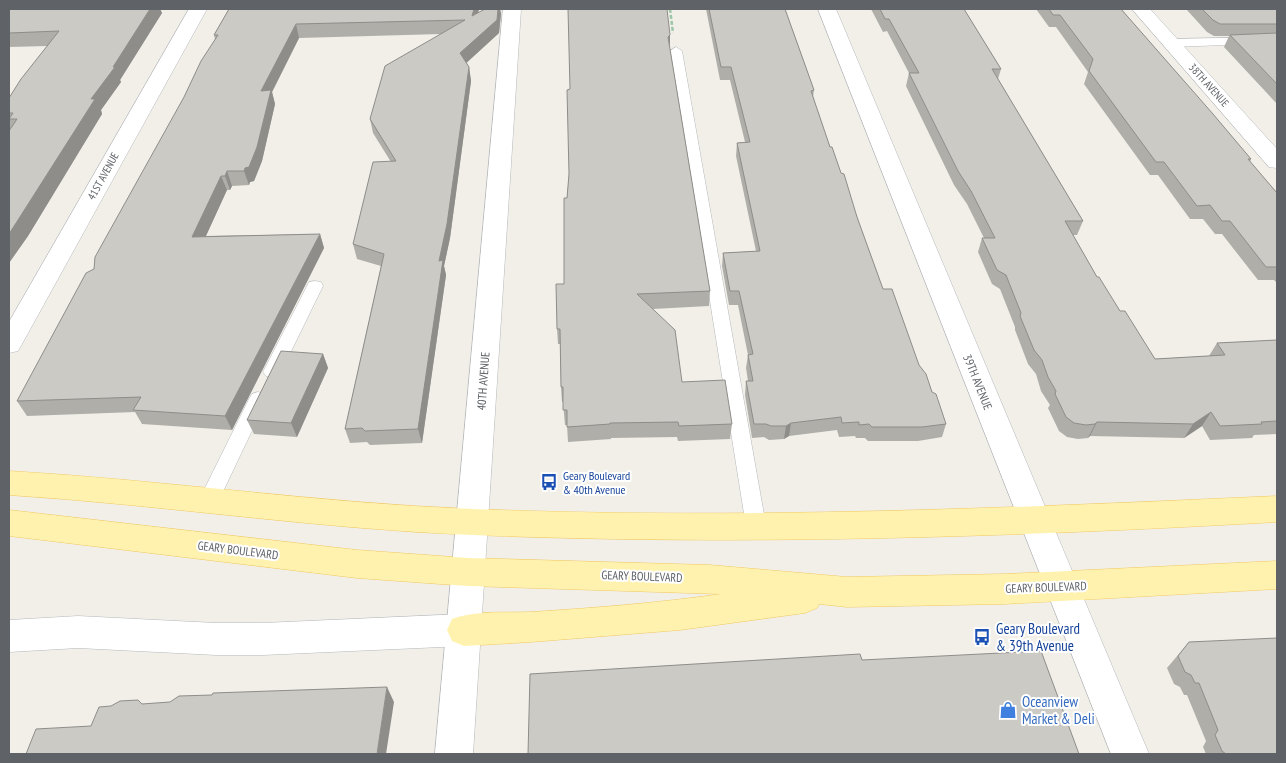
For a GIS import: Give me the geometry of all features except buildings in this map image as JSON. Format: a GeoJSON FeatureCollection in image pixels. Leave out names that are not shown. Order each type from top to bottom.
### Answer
{"type":"FeatureCollection","features":[{"type":"Feature","properties":{"kind":"main road"},"geometry":{"type":"LineString","coordinates":[[9,483],[472,522],[597,525],[756,526],[1034,519],[1277,509]]}},
{"type":"Feature","properties":{"kind":"main road","name":"GEARY BOULEVARD"},"geometry":{"type":"LineString","coordinates":[[9,523],[357,564],[468,572],[682,577],[778,584],[848,592],[1062,587],[1277,575]]}},
{"type":"Feature","properties":{"kind":"main road"},"geometry":{"type":"LineString","coordinates":[[464,630],[532,627],[680,615],[848,592]]}},
{"type":"Feature","properties":{"kind":"street","name":"41ST AVENUE"},"geometry":{"type":"LineString","coordinates":[[9,344],[198,9]]}},
{"type":"Feature","properties":{"kind":"street","name":"40TH AVENUE"},"geometry":{"type":"LineString","coordinates":[[454,754],[512,9]]}},
{"type":"Feature","properties":{"kind":"street","name":"39TH AVENUE"},"geometry":{"type":"LineString","coordinates":[[827,9],[1130,754]]}},
{"type":"Feature","properties":{"kind":"street","name":"38TH AVENUE"},"geometry":{"type":"LineString","coordinates":[[1141,9],[1277,162]]}},
{"type":"Feature","properties":{"kind":"street"},"geometry":{"type":"LineString","coordinates":[[1250,131],[1277,130]]}},
{"type":"Feature","properties":{"kind":"street"},"geometry":{"type":"LineString","coordinates":[[9,636],[78,632],[216,639],[263,639],[464,630]]}},
{"type":"Feature","properties":{"kind":"lane"},"geometry":{"type":"LineString","coordinates":[[1172,43],[1277,40]]}},
{"type":"Feature","properties":{"kind":"lane"},"geometry":{"type":"LineString","coordinates":[[676,51],[756,526]]}},
{"type":"Feature","properties":{"kind":"lane"},"geometry":{"type":"LineString","coordinates":[[209,500],[315,286]]}},
{"type":"Feature","properties":{"kind":"place","name":"Geary Boulevard & 40th Avenue"},"geometry":{"type":"Point","coordinates":[549,482]}},
{"type":"Feature","properties":{"kind":"place","name":"Geary Boulevard & 39th Avenue"},"geometry":{"type":"Point","coordinates":[982,637]}},
{"type":"Feature","properties":{"kind":"place","name":"Oceanview Market & Deli"},"geometry":{"type":"Point","coordinates":[1008,710]}}]}
